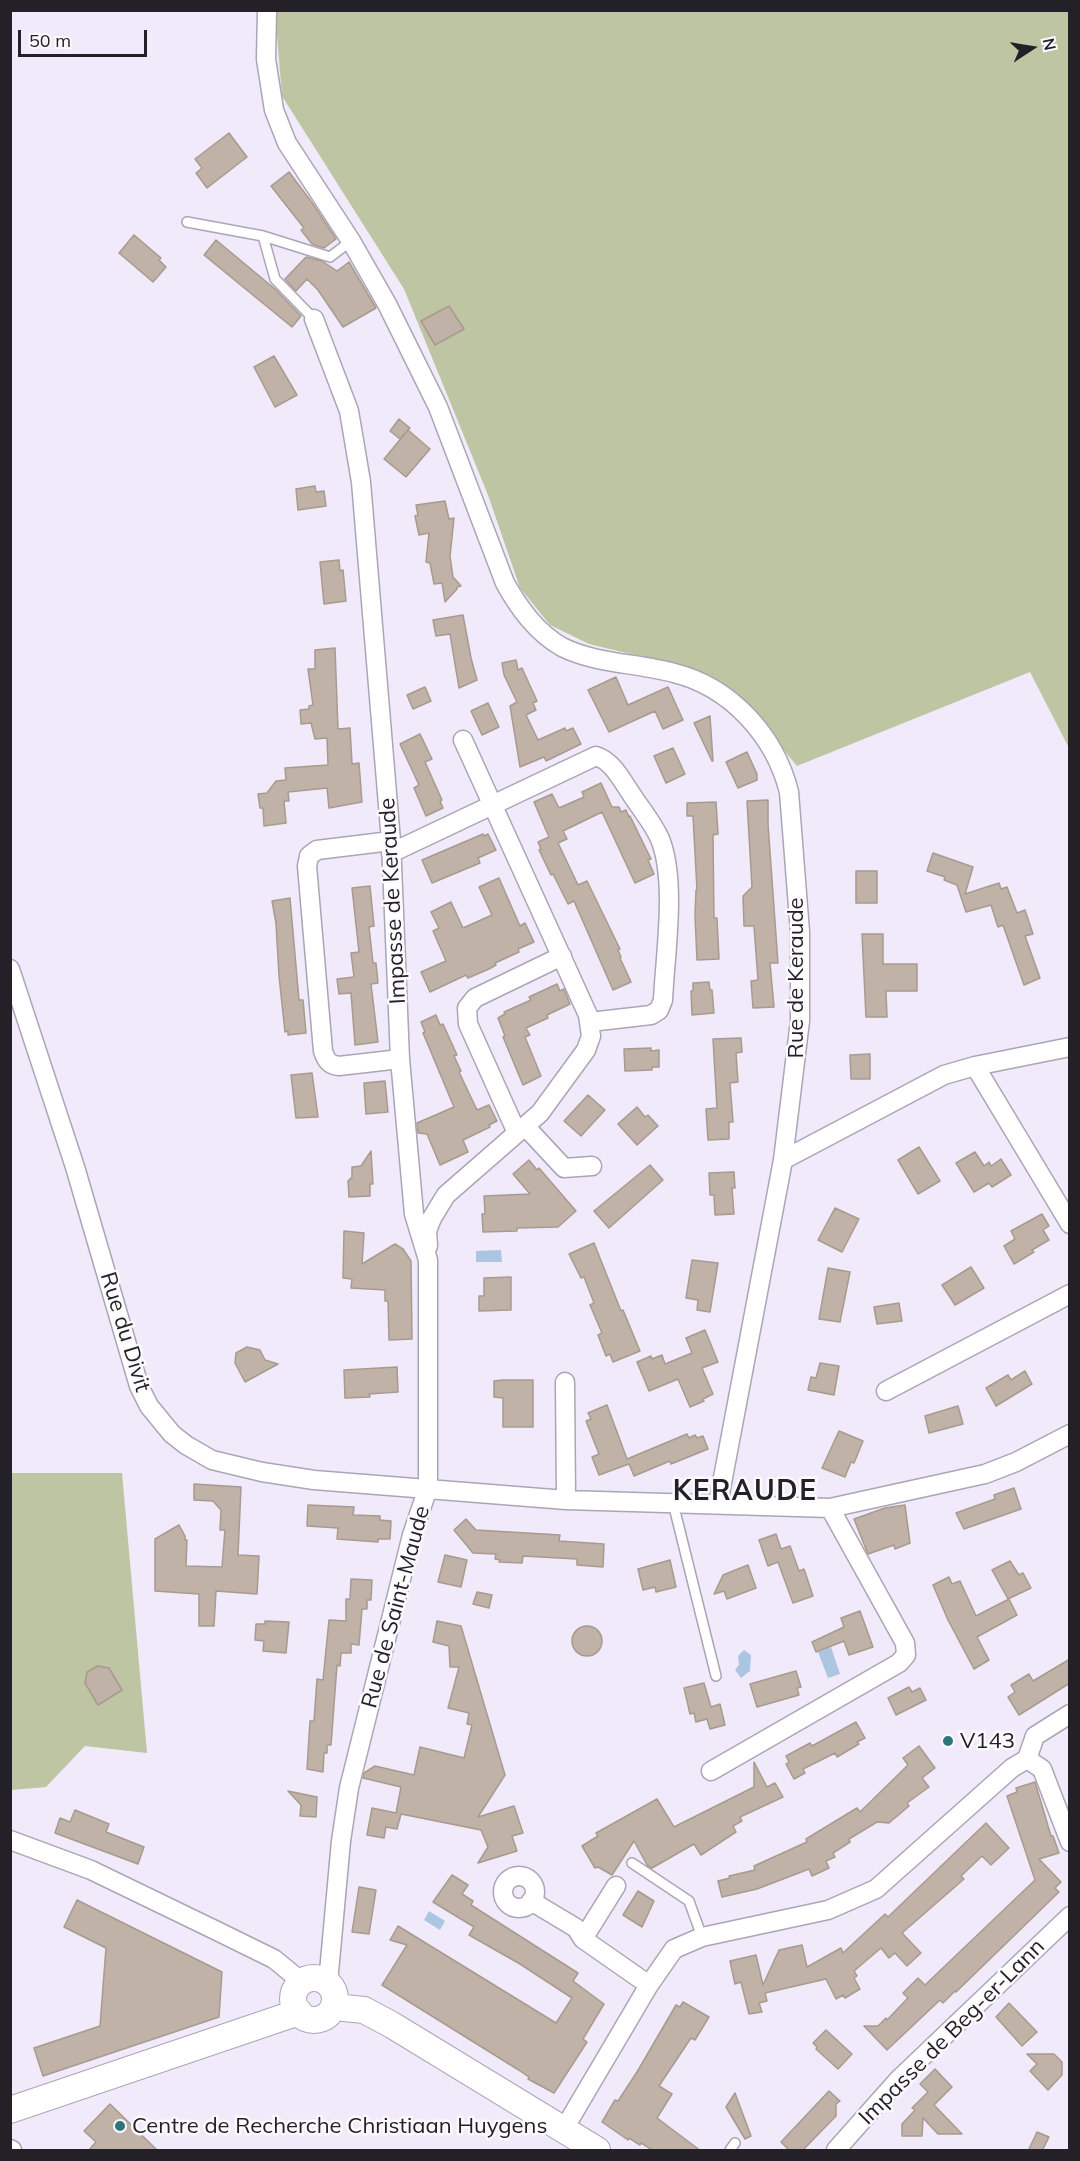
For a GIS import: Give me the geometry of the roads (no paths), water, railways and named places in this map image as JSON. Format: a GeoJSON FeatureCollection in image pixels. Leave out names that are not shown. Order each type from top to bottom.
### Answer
{"type":"FeatureCollection","features":[{"type":"Feature","properties":{"kind":"street","name":"Rue de Keraude"},"geometry":{"type":"LineString","coordinates":[[267,10],[266,59],[274,110],[287,143],[351,241],[387,304],[438,407],[505,583],[517,604],[531,622],[562,646],[581,654],[675,673],[715,692],[740,708],[764,736],[784,772],[789,792],[800,932],[800,1021],[783,1160],[718,1504]]}},
{"type":"Feature","properties":{"kind":"street","name":"Impasse de Keraude"},"geometry":{"type":"LineString","coordinates":[[314,319],[349,411],[361,482],[391,847],[400,1059],[414,1214],[428,1260],[428,1488]]}},
{"type":"Feature","properties":{"kind":"street"},"geometry":{"type":"LineString","coordinates":[[428,1260],[427,1231],[438,1205],[456,1185],[540,1113],[586,1050],[591,1036],[590,1023],[562,956],[463,740]]}},
{"type":"Feature","properties":{"kind":"street"},"geometry":{"type":"LineString","coordinates":[[400,1059],[339,1066],[330,1063],[322,1052],[307,866],[309,856],[316,850],[391,847],[493,805],[596,756],[603,758],[618,774],[660,839],[664,851],[669,890],[662,1005],[651,1015],[590,1023]]}},
{"type":"Feature","properties":{"kind":"street"},"geometry":{"type":"LineString","coordinates":[[562,956],[475,998],[467,1008],[468,1024],[521,1130],[564,1168],[592,1166]]}},
{"type":"Feature","properties":{"kind":"street","name":"Rue du Divit"},"geometry":{"type":"LineString","coordinates":[[10,969],[75,1167],[140,1386],[149,1406],[172,1434],[212,1460],[262,1472],[314,1480],[428,1488]]}},
{"type":"Feature","properties":{"kind":"street"},"geometry":{"type":"LineString","coordinates":[[783,1160],[944,1075],[975,1066],[1070,1047]]}},
{"type":"Feature","properties":{"kind":"street"},"geometry":{"type":"LineString","coordinates":[[975,1066],[1070,1224]]}},
{"type":"Feature","properties":{"kind":"street"},"geometry":{"type":"LineString","coordinates":[[886,1391],[1070,1294]]}},
{"type":"Feature","properties":{"kind":"street"},"geometry":{"type":"LineString","coordinates":[[565,1382],[566,1500]]}},
{"type":"Feature","properties":{"kind":"street","name":"Rue de Saint-Maude"},"geometry":{"type":"LineString","coordinates":[[331,1995],[341,1841],[349,1788],[413,1531],[428,1488],[566,1500],[830,1508],[985,1474],[1016,1462],[1070,1434]]}},
{"type":"Feature","properties":{"kind":"street"},"geometry":{"type":"LineString","coordinates":[[711,1771],[899,1663],[906,1655],[905,1643],[830,1508]]}},
{"type":"Feature","properties":{"kind":"street"},"geometry":{"type":"LineString","coordinates":[[564,2129],[649,1985],[674,1949],[702,1937],[828,1910],[876,1889],[1012,1768],[1027,1759],[1035,1736],[1070,1714]]}},
{"type":"Feature","properties":{"kind":"street"},"geometry":{"type":"LineString","coordinates":[[1027,1759],[1042,1769],[1070,1842]]}},
{"type":"Feature","properties":{"kind":"street"},"geometry":{"type":"LineString","coordinates":[[10,1840],[91,1870],[274,1959],[302,1982]]}},
{"type":"Feature","properties":{"kind":"street"},"geometry":{"type":"LineString","coordinates":[[583,1939],[616,1886]]}},
{"type":"Feature","properties":{"kind":"street"},"geometry":{"type":"LineString","coordinates":[[531,1901],[576,1928],[583,1939],[649,1985]]}},
{"type":"Feature","properties":{"kind":"street","name":"Impasse de Beg-er-Lann"},"geometry":{"type":"LineString","coordinates":[[836,2151],[899,2079],[1070,1916]]}},
{"type":"Feature","properties":{"kind":"street"},"geometry":{"type":"LineString","coordinates":[[331,1995],[324,2017],[318,2019],[311,2019],[299,2012],[294,2000],[295,1993],[302,1982],[315,1978],[331,1995],[392,2025],[597,2151]]}},
{"type":"Feature","properties":{"kind":"street"},"geometry":{"type":"LineString","coordinates":[[10,2110],[299,2012]]}},
{"type":"Feature","properties":{"kind":"lane"},"geometry":{"type":"LineString","coordinates":[[187,222],[263,236],[330,257],[351,241]]}},
{"type":"Feature","properties":{"kind":"lane"},"geometry":{"type":"LineString","coordinates":[[263,236],[275,279],[314,319]]}},
{"type":"Feature","properties":{"kind":"lane"},"geometry":{"type":"LineString","coordinates":[[673,1503],[716,1676]]}},
{"type":"Feature","properties":{"kind":"lane"},"geometry":{"type":"LineString","coordinates":[[632,1863],[689,1901],[702,1937]]}},
{"type":"Feature","properties":{"kind":"water"},"geometry":{"type":"Polygon","coordinates":[[[501,1250],[502,1262],[476,1262],[476,1251],[501,1250]]]}},
{"type":"Feature","properties":{"kind":"water"},"geometry":{"type":"Polygon","coordinates":[[[831,1647],[840,1674],[828,1678],[818,1652],[831,1647]]]}},
{"type":"Feature","properties":{"kind":"water"},"geometry":{"type":"Polygon","coordinates":[[[744,1650],[751,1655],[750,1671],[741,1678],[735,1670],[739,1665],[738,1656],[744,1650]]]}},
{"type":"Feature","properties":{"kind":"water"},"geometry":{"type":"Polygon","coordinates":[[[429,1911],[445,1921],[440,1930],[424,1920],[429,1911]]]}},
{"type":"Feature","properties":{"kind":"place","name":"V143"},"geometry":{"type":"Point","coordinates":[948,1741]}},
{"type":"Feature","properties":{"kind":"place","name":"Centre de Recherche Christiaan Huygens"},"geometry":{"type":"Point","coordinates":[120,2126]}},
{"type":"Feature","properties":{"kind":"district","name":"KERAUDE"},"geometry":{"type":"Point","coordinates":[745,1492]}}]}
